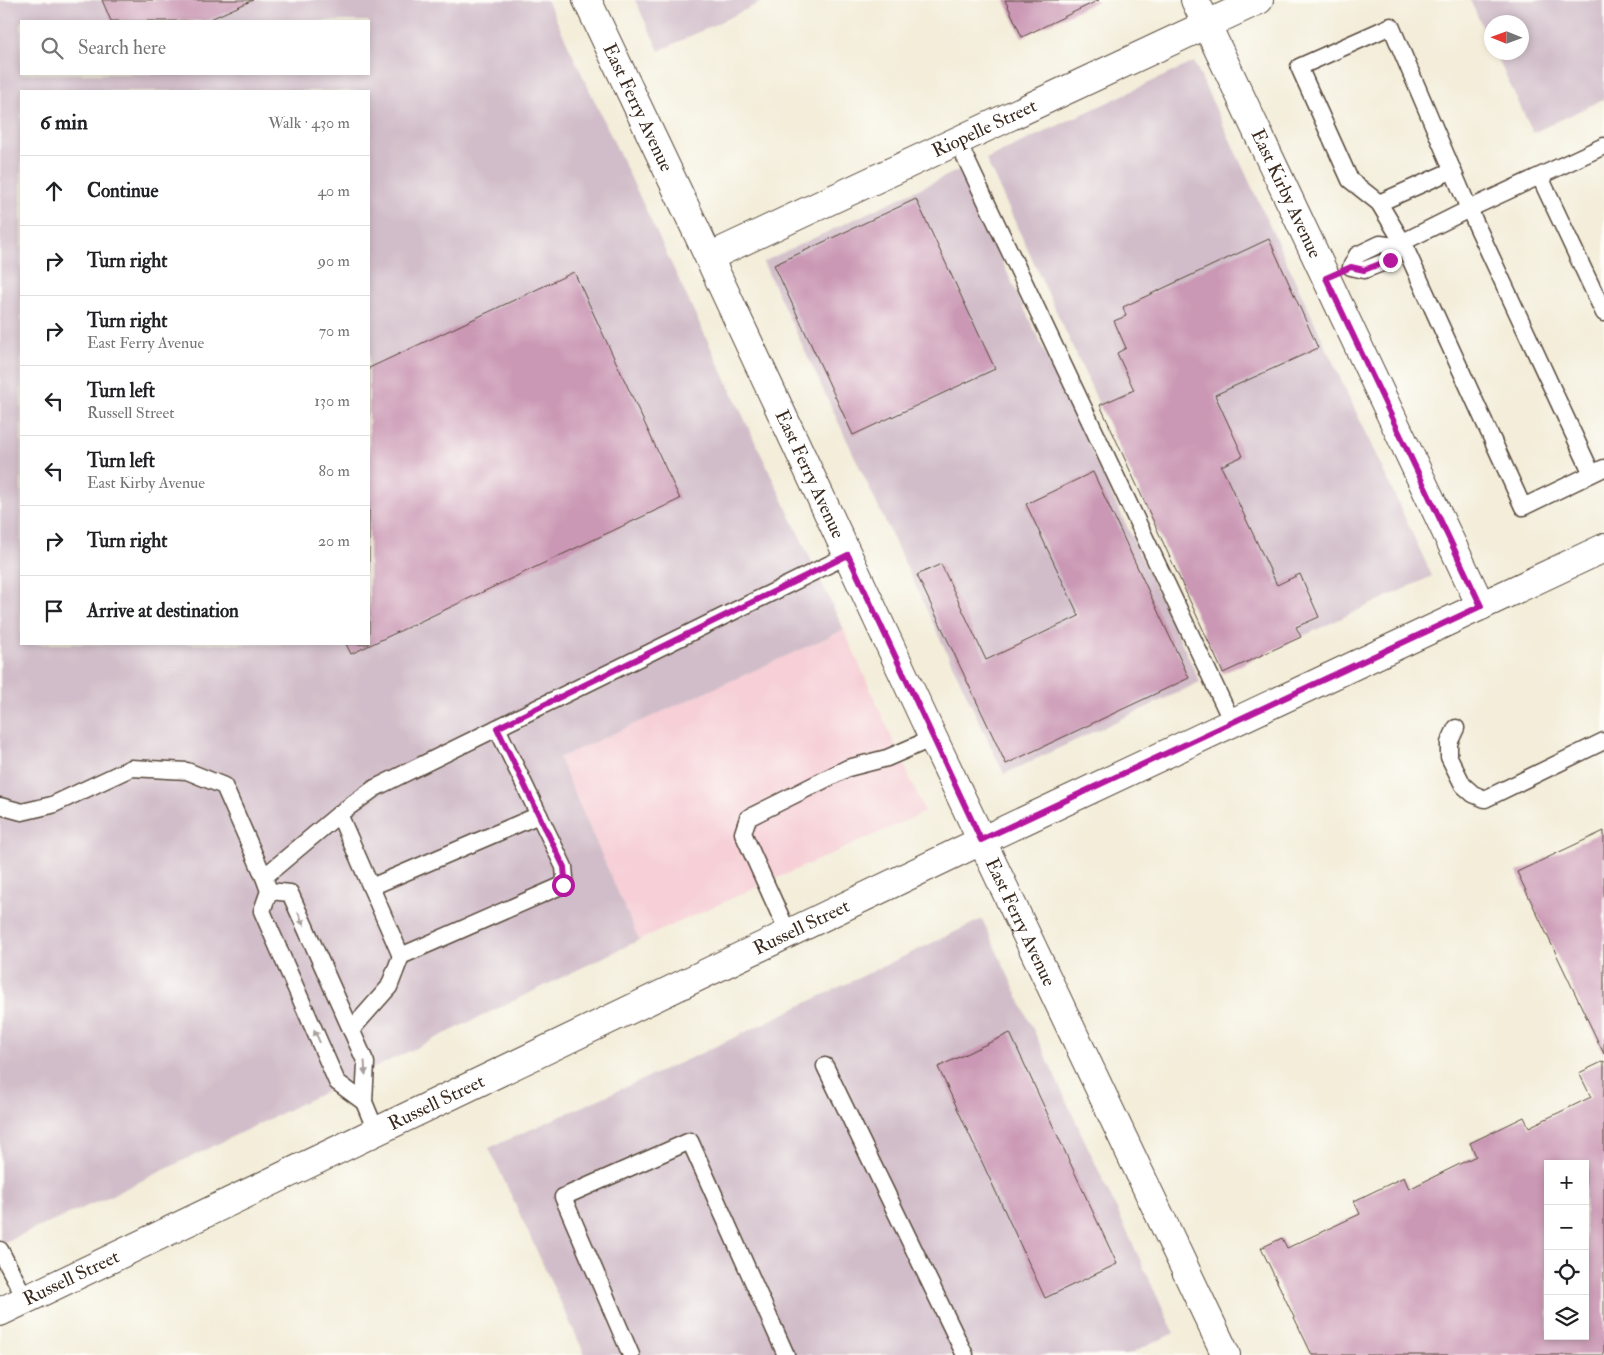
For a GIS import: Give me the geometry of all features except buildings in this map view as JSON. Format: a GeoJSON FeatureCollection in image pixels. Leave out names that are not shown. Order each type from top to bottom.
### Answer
{"type":"FeatureCollection","features":[{"type":"Feature","properties":{"kind":"street","name":"East Ferry Avenue"},"geometry":{"type":"LineString","coordinates":[[588,0],[981,840],[1226,1355]]}},
{"type":"Feature","properties":{"kind":"street","name":"Riopelle Street"},"geometry":{"type":"LineString","coordinates":[[709,257],[957,140],[1201,12],[1259,0]]}},
{"type":"Feature","properties":{"kind":"street","name":"East Kirby Avenue"},"geometry":{"type":"LineString","coordinates":[[1201,12],[1481,606]]}},
{"type":"Feature","properties":{"kind":"street","name":"Russell Street"},"geometry":{"type":"LineString","coordinates":[[0,1312],[981,840],[1604,548]]}},
{"type":"Feature","properties":{"kind":"lane"},"geometry":{"type":"LineString","coordinates":[[1391,26],[1469,209],[1598,471],[1523,507],[1379,203],[1350,180],[1299,67],[1391,26]]}},
{"type":"Feature","properties":{"kind":"lane"},"geometry":{"type":"LineString","coordinates":[[957,140],[1232,722]]}},
{"type":"Feature","properties":{"kind":"lane"},"geometry":{"type":"LineString","coordinates":[[1326,278],[1351,267],[1357,255],[1380,244],[1399,244],[1604,146]]}},
{"type":"Feature","properties":{"kind":"lane"},"geometry":{"type":"LineString","coordinates":[[1379,203],[1452,170]]}},
{"type":"Feature","properties":{"kind":"lane"},"geometry":{"type":"LineString","coordinates":[[1540,177],[1604,313]]}},
{"type":"Feature","properties":{"kind":"lane"},"geometry":{"type":"LineString","coordinates":[[266,884],[339,814],[375,788],[848,555]]}},
{"type":"Feature","properties":{"kind":"lane"},"geometry":{"type":"LineString","coordinates":[[351,1030],[388,987],[401,956],[563,885],[565,878],[564,867],[497,728]]}},
{"type":"Feature","properties":{"kind":"lane"},"geometry":{"type":"LineString","coordinates":[[1456,728],[1449,743],[1449,757],[1463,785],[1474,794],[1485,799],[1604,742]]}},
{"type":"Feature","properties":{"kind":"lane"},"geometry":{"type":"LineString","coordinates":[[788,933],[742,833],[748,818],[848,768],[887,758],[933,738]]}},
{"type":"Feature","properties":{"kind":"lane"},"geometry":{"type":"LineString","coordinates":[[0,806],[22,812],[52,804],[131,768],[187,771],[224,786],[266,884],[262,911],[337,1082],[364,1102]]}},
{"type":"Feature","properties":{"kind":"lane"},"geometry":{"type":"LineString","coordinates":[[339,814],[401,956]]}},
{"type":"Feature","properties":{"kind":"lane"},"geometry":{"type":"LineString","coordinates":[[371,887],[539,815]]}},
{"type":"Feature","properties":{"kind":"lane"},"geometry":{"type":"LineString","coordinates":[[266,884],[290,893],[351,1030],[366,1064],[364,1102],[376,1132]]}},
{"type":"Feature","properties":{"kind":"lane"},"geometry":{"type":"LineString","coordinates":[[825,1066],[965,1355]]}},
{"type":"Feature","properties":{"kind":"lane"},"geometry":{"type":"LineString","coordinates":[[631,1355],[563,1197],[690,1141],[786,1355]]}},
{"type":"Feature","properties":{"kind":"lane"},"geometry":{"type":"LineString","coordinates":[[0,1250],[26,1300]]}},
{"type":"Feature","properties":{"kind":"shaded area"},"geometry":{"type":"Polygon","coordinates":[[[0,0],[547,0],[844,630],[559,758],[639,940],[108,1197],[0,1244],[0,0]]]}},
{"type":"Feature","properties":{"kind":"shaded area"},"geometry":{"type":"Polygon","coordinates":[[[635,0],[766,0],[659,51],[635,0]]]}},
{"type":"Feature","properties":{"kind":"shaded area"},"geometry":{"type":"Polygon","coordinates":[[[1470,0],[1604,0],[1604,99],[1533,133],[1498,60],[1529,60],[1529,15],[1484,15],[1484,31],[1470,0]]]}},
{"type":"Feature","properties":{"kind":"shaded area"},"geometry":{"type":"Polygon","coordinates":[[[1194,62],[1432,576],[1223,673],[986,159],[1194,62]]]}},
{"type":"Feature","properties":{"kind":"shaded area"},"geometry":{"type":"Polygon","coordinates":[[[959,170],[1200,682],[1004,774],[763,262],[959,170]]]}},
{"type":"Feature","properties":{"kind":"shaded area"},"geometry":{"type":"Polygon","coordinates":[[[844,630],[925,812],[639,940],[559,758],[844,630]]]}},
{"type":"Feature","properties":{"kind":"shaded area"},"geometry":{"type":"Polygon","coordinates":[[[982,919],[1174,1333],[1128,1355],[585,1355],[489,1148],[693,1057],[982,919]]]}},
{"type":"Feature","properties":{"kind":"route"},"geometry":{"type":"LineString","coordinates":[[563,885],[565,878],[564,867],[497,728],[848,555],[981,840],[1481,606],[1326,278],[1351,267],[1364,270],[1390,260]]}}]}
